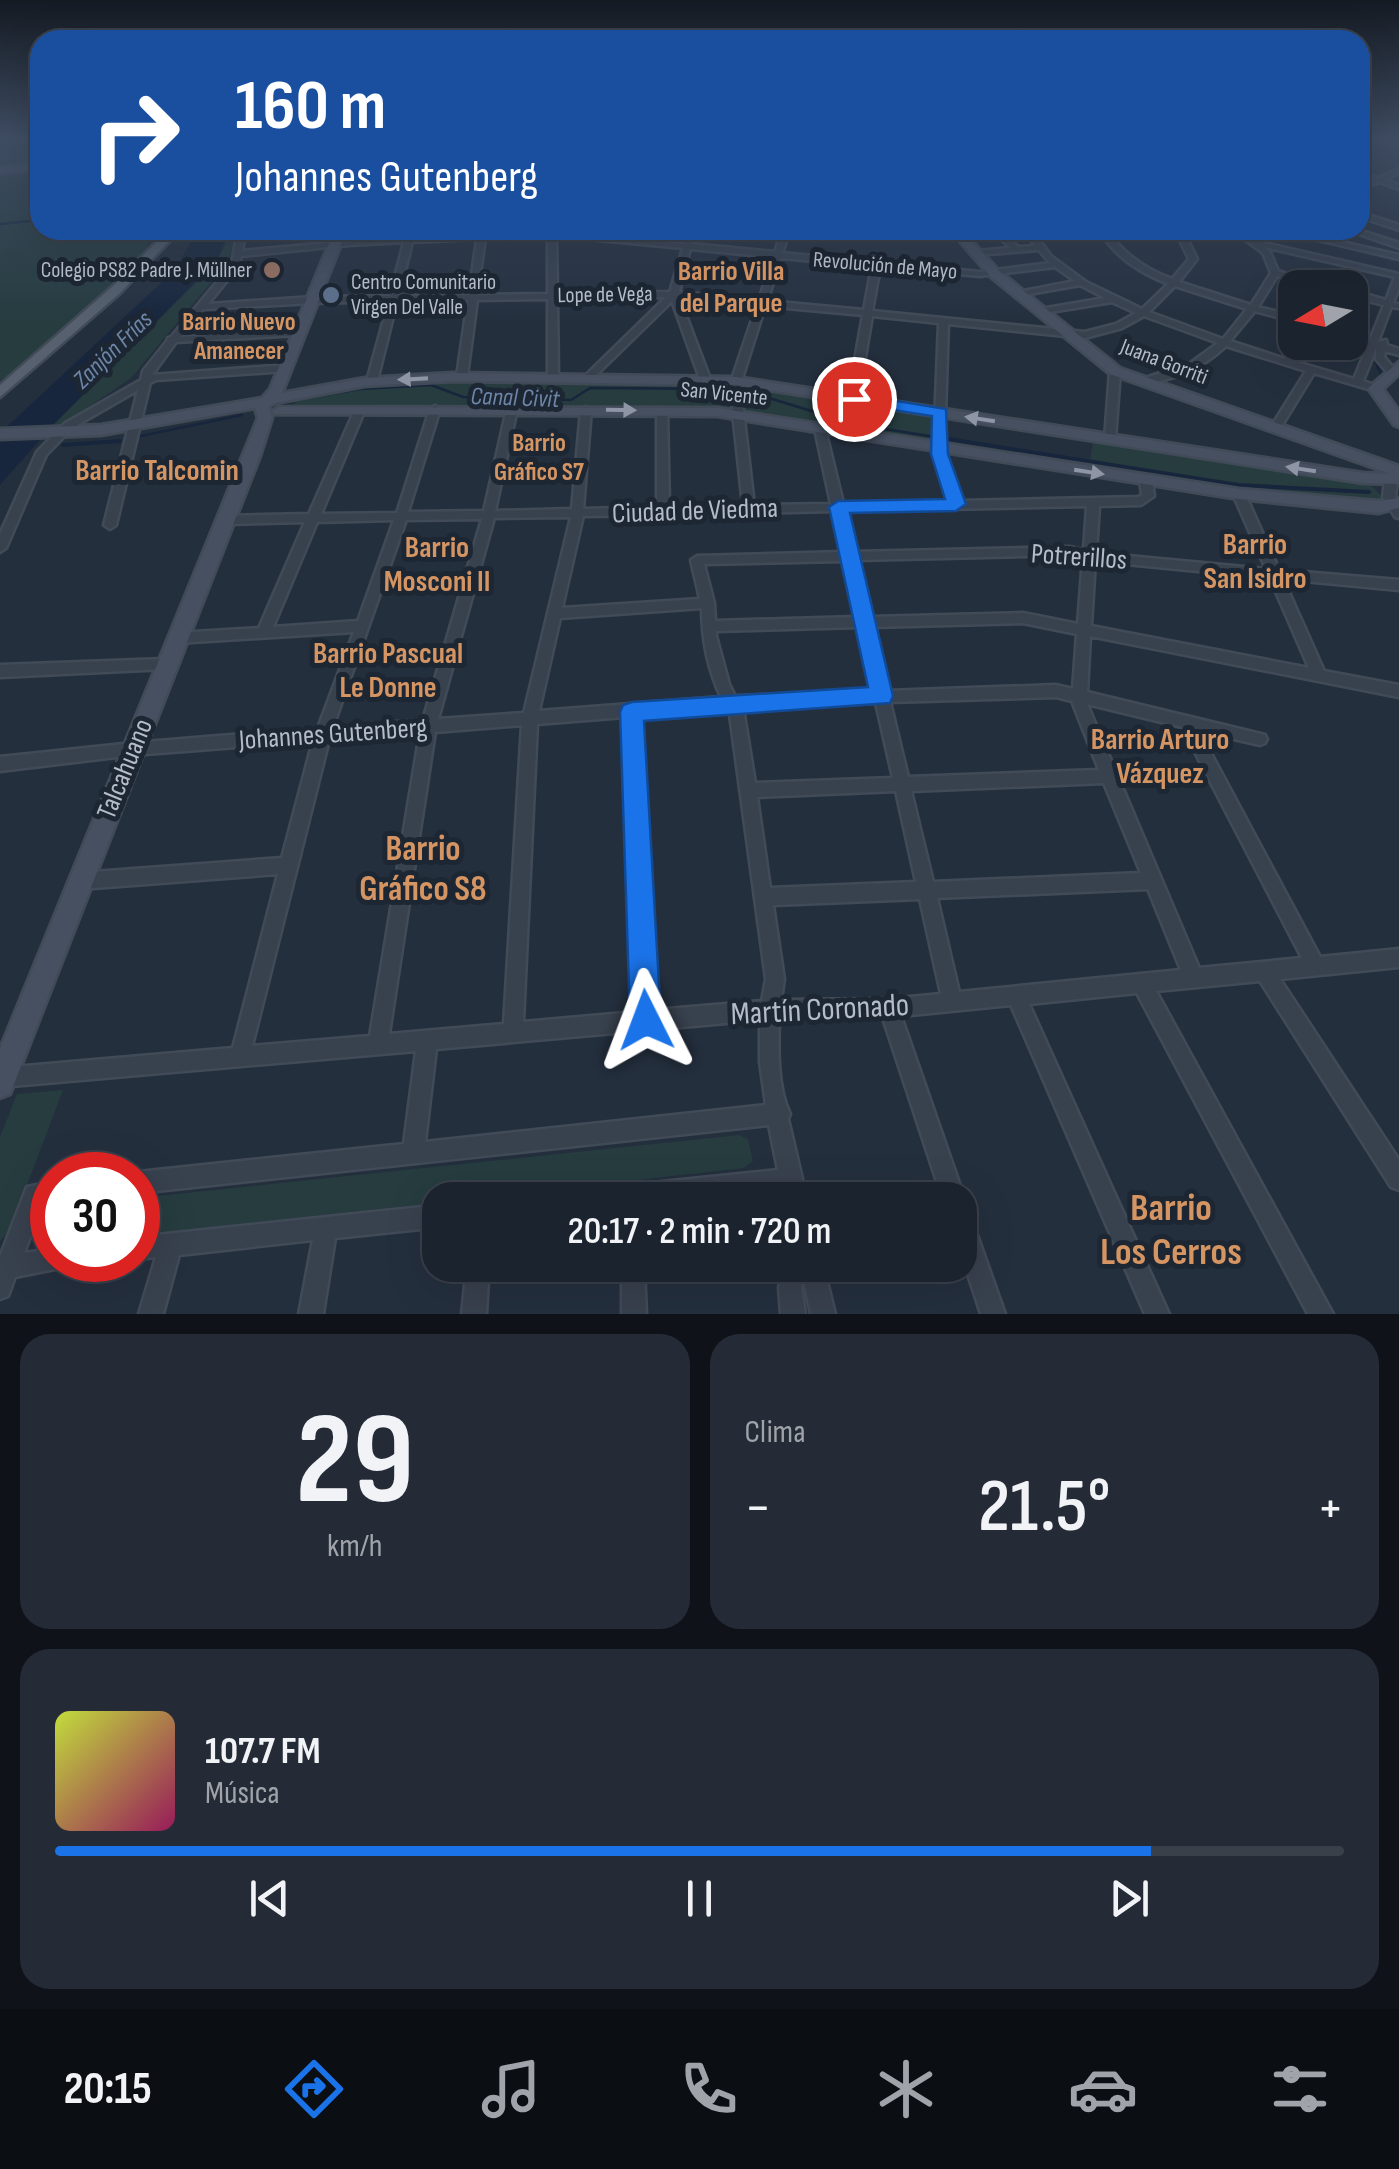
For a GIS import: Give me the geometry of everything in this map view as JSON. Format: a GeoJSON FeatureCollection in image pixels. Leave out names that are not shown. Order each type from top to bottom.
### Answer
{"type":"FeatureCollection","features":[{"type":"Feature","properties":{"kind":"main road"},"geometry":{"type":"LineString","coordinates":[[0,392],[82,322],[162,240]]}},
{"type":"Feature","properties":{"kind":"main road","name":"Talcahuano"},"geometry":{"type":"LineString","coordinates":[[1,1081],[338,240]]}},
{"type":"Feature","properties":{"kind":"main road","name":"Juana Gorriti"},"geometry":{"type":"LineString","coordinates":[[965,240],[995,274],[1115,371],[1276,426],[1397,476]]}},
{"type":"Feature","properties":{"kind":"main road"},"geometry":{"type":"LineString","coordinates":[[1395,369],[1376,388],[1399,422]]}},
{"type":"Feature","properties":{"kind":"main road","name":"San Vicente"},"geometry":{"type":"LineString","coordinates":[[0,437],[133,429],[246,410],[372,381],[462,376],[705,379],[1110,439],[1397,476]]}},
{"type":"Feature","properties":{"kind":"main road","name":"San Vicente"},"geometry":{"type":"LineString","coordinates":[[273,404],[358,414],[512,409],[738,415],[1146,481],[1397,508]]}},
{"type":"Feature","properties":{"kind":"street"},"geometry":{"type":"LineString","coordinates":[[1370,220],[1399,228]]}},
{"type":"Feature","properties":{"kind":"street"},"geometry":{"type":"LineString","coordinates":[[1370,236],[1399,246]]}},
{"type":"Feature","properties":{"kind":"street"},"geometry":{"type":"LineString","coordinates":[[110,526],[146,379],[171,340],[236,264],[240,240]]}},
{"type":"Feature","properties":{"kind":"street"},"geometry":{"type":"LineString","coordinates":[[372,381],[409,240]]}},
{"type":"Feature","properties":{"kind":"street","name":"Revolución de Mayo"},"geometry":{"type":"LineString","coordinates":[[237,254],[409,240]]}},
{"type":"Feature","properties":{"kind":"street"},"geometry":{"type":"LineString","coordinates":[[462,376],[481,240]]}},
{"type":"Feature","properties":{"kind":"street"},"geometry":{"type":"LineString","coordinates":[[552,240],[553,378]]}},
{"type":"Feature","properties":{"kind":"street","name":"Revolución de Mayo"},"geometry":{"type":"LineString","coordinates":[[624,240],[995,274],[1054,265]]}},
{"type":"Feature","properties":{"kind":"street"},"geometry":{"type":"LineString","coordinates":[[588,378],[674,294],[686,240]]}},
{"type":"Feature","properties":{"kind":"street"},"geometry":{"type":"LineString","coordinates":[[749,510],[736,381],[783,240]]}},
{"type":"Feature","properties":{"kind":"street"},"geometry":{"type":"LineString","coordinates":[[1006,240],[1016,250]]}},
{"type":"Feature","properties":{"kind":"street"},"geometry":{"type":"LineString","coordinates":[[1034,240],[1054,265],[1112,300],[1278,357]]}},
{"type":"Feature","properties":{"kind":"street"},"geometry":{"type":"LineString","coordinates":[[1111,240],[1133,262],[1172,282],[1278,314]]}},
{"type":"Feature","properties":{"kind":"street"},"geometry":{"type":"LineString","coordinates":[[1146,314],[1194,258],[1184,240]]}},
{"type":"Feature","properties":{"kind":"street"},"geometry":{"type":"LineString","coordinates":[[1253,240],[1344,266]]}},
{"type":"Feature","properties":{"kind":"street"},"geometry":{"type":"LineString","coordinates":[[1317,256],[1324,240],[1399,257]]}},
{"type":"Feature","properties":{"kind":"street"},"geometry":{"type":"LineString","coordinates":[[1145,381],[1208,360],[1229,341],[1274,272],[1270,257],[1258,243]]}},
{"type":"Feature","properties":{"kind":"street"},"geometry":{"type":"LineString","coordinates":[[976,253],[1038,248]]}},
{"type":"Feature","properties":{"kind":"street"},"geometry":{"type":"LineString","coordinates":[[1295,251],[1292,257],[1399,277],[1395,303],[1358,382]]}},
{"type":"Feature","properties":{"kind":"street"},"geometry":{"type":"LineString","coordinates":[[854,399],[876,265]]}},
{"type":"Feature","properties":{"kind":"street"},"geometry":{"type":"LineString","coordinates":[[1342,270],[1344,266]]}},
{"type":"Feature","properties":{"kind":"street"},"geometry":{"type":"LineString","coordinates":[[1274,272],[1278,273]]}},
{"type":"Feature","properties":{"kind":"street"},"geometry":{"type":"LineString","coordinates":[[1018,294],[1079,283]]}},
{"type":"Feature","properties":{"kind":"street"},"geometry":{"type":"LineString","coordinates":[[674,294],[705,379]]}},
{"type":"Feature","properties":{"kind":"street","name":"Lope de Vega"},"geometry":{"type":"LineString","coordinates":[[200,306],[313,300],[674,294],[1068,335],[1110,331],[1146,314]]}},
{"type":"Feature","properties":{"kind":"street"},"geometry":{"type":"LineString","coordinates":[[1368,297],[1395,303]]}},
{"type":"Feature","properties":{"kind":"street"},"geometry":{"type":"LineString","coordinates":[[1041,312],[1112,300]]}},
{"type":"Feature","properties":{"kind":"street"},"geometry":{"type":"LineString","coordinates":[[944,322],[939,447],[956,504]]}},
{"type":"Feature","properties":{"kind":"street"},"geometry":{"type":"LineString","coordinates":[[171,340],[300,332]]}},
{"type":"Feature","properties":{"kind":"street"},"geometry":{"type":"LineString","coordinates":[[1368,341],[1399,352]]}},
{"type":"Feature","properties":{"kind":"street"},"geometry":{"type":"LineString","coordinates":[[1378,344],[1379,356],[1395,369]]}},
{"type":"Feature","properties":{"kind":"street"},"geometry":{"type":"LineString","coordinates":[[1289,360],[1376,388]]}},
{"type":"Feature","properties":{"kind":"street"},"geometry":{"type":"LineString","coordinates":[[0,548],[49,436],[146,379],[286,368]]}},
{"type":"Feature","properties":{"kind":"street"},"geometry":{"type":"LineString","coordinates":[[1276,426],[1312,368]]}},
{"type":"Feature","properties":{"kind":"street"},"geometry":{"type":"LineString","coordinates":[[1110,439],[1115,371]]}},
{"type":"Feature","properties":{"kind":"street"},"geometry":{"type":"LineString","coordinates":[[378,1044],[429,726],[488,517],[512,409]]}},
{"type":"Feature","properties":{"kind":"street"},"geometry":{"type":"LineString","coordinates":[[240,1057],[324,734],[401,519],[435,410]]}},
{"type":"Feature","properties":{"kind":"street"},"geometry":{"type":"LineString","coordinates":[[513,1032],[530,719],[577,515],[586,410]]}},
{"type":"Feature","properties":{"kind":"street"},"geometry":{"type":"LineString","coordinates":[[662,411],[663,513]]}},
{"type":"Feature","properties":{"kind":"street"},"geometry":{"type":"LineString","coordinates":[[264,632],[358,414]]}},
{"type":"Feature","properties":{"kind":"street"},"geometry":{"type":"LineString","coordinates":[[820,429],[952,1002]]}},
{"type":"Feature","properties":{"kind":"street"},"geometry":{"type":"LineString","coordinates":[[1397,476],[1397,508]]}},
{"type":"Feature","properties":{"kind":"street","name":"Ciudad de Viedma"},"geometry":{"type":"LineString","coordinates":[[226,520],[1094,502],[1146,499],[1146,481]]}},
{"type":"Feature","properties":{"kind":"street"},"geometry":{"type":"LineString","coordinates":[[1239,494],[1319,675]]}},
{"type":"Feature","properties":{"kind":"street"},"geometry":{"type":"LineString","coordinates":[[1094,502],[1078,696],[1193,977]]}},
{"type":"Feature","properties":{"kind":"street","name":"Potrerillos"},"geometry":{"type":"LineString","coordinates":[[708,604],[698,560],[1068,551],[1399,585]]}},
{"type":"Feature","properties":{"kind":"street"},"geometry":{"type":"LineString","coordinates":[[554,613],[708,604],[708,626],[722,684],[733,704],[748,790],[775,979],[767,1010],[766,1041],[793,1182]]}},
{"type":"Feature","properties":{"kind":"street"},"geometry":{"type":"LineString","coordinates":[[708,626],[1023,618],[1399,691]]}},
{"type":"Feature","properties":{"kind":"street"},"geometry":{"type":"LineString","coordinates":[[177,638],[362,626]]}},
{"type":"Feature","properties":{"kind":"street"},"geometry":{"type":"LineString","coordinates":[[0,671],[166,664]]}},
{"type":"Feature","properties":{"kind":"street","name":"Johannes Gutenberg"},"geometry":{"type":"LineString","coordinates":[[0,764],[133,749],[733,704],[1056,691],[1260,739]]}},
{"type":"Feature","properties":{"kind":"street"},"geometry":{"type":"LineString","coordinates":[[632,712],[646,1020]]}},
{"type":"Feature","properties":{"kind":"street"},"geometry":{"type":"LineString","coordinates":[[1187,722],[1316,967]]}},
{"type":"Feature","properties":{"kind":"street"},"geometry":{"type":"LineString","coordinates":[[748,790],[1108,776]]}},
{"type":"Feature","properties":{"kind":"street"},"geometry":{"type":"LineString","coordinates":[[80,881],[289,865]]}},
{"type":"Feature","properties":{"kind":"street"},"geometry":{"type":"LineString","coordinates":[[763,896],[1152,881]]}},
{"type":"Feature","properties":{"kind":"street","name":"Martín Coronado"},"geometry":{"type":"LineString","coordinates":[[1,1081],[767,1010],[889,1008],[1399,958]]}},
{"type":"Feature","properties":{"kind":"street"},"geometry":{"type":"LineString","coordinates":[[1264,971],[1399,1178]]}},
{"type":"Feature","properties":{"kind":"street"},"geometry":{"type":"LineString","coordinates":[[1142,983],[1321,1314]]}},
{"type":"Feature","properties":{"kind":"street"},"geometry":{"type":"LineString","coordinates":[[1016,996],[1157,1314]]}},
{"type":"Feature","properties":{"kind":"street"},"geometry":{"type":"LineString","coordinates":[[889,1008],[948,1182]]}},
{"type":"Feature","properties":{"kind":"street"},"geometry":{"type":"LineString","coordinates":[[413,1153],[427,1040]]}},
{"type":"Feature","properties":{"kind":"street"},"geometry":{"type":"LineString","coordinates":[[160,1182],[780,1114]]}},
{"type":"Feature","properties":{"kind":"street"},"geometry":{"type":"LineString","coordinates":[[160,1245],[422,1218]]}},
{"type":"Feature","properties":{"kind":"street"},"geometry":{"type":"LineString","coordinates":[[3,1274],[30,1221]]}},
{"type":"Feature","properties":{"kind":"street"},"geometry":{"type":"LineString","coordinates":[[311,1314],[326,1228]]}},
{"type":"Feature","properties":{"kind":"street"},"geometry":{"type":"LineString","coordinates":[[152,1314],[171,1244]]}},
{"type":"Feature","properties":{"kind":"street"},"geometry":{"type":"LineString","coordinates":[[3,1274],[30,1266]]}},
{"type":"Feature","properties":{"kind":"street"},"geometry":{"type":"LineString","coordinates":[[977,1267],[993,1314]]}},
{"type":"Feature","properties":{"kind":"street"},"geometry":{"type":"LineString","coordinates":[[474,1314],[477,1282]]}},
{"type":"Feature","properties":{"kind":"street"},"geometry":{"type":"LineString","coordinates":[[633,1282],[634,1314]]}},
{"type":"Feature","properties":{"kind":"street"},"geometry":{"type":"LineString","coordinates":[[791,1282],[793,1314]]}},
{"type":"Feature","properties":{"kind":"street"},"geometry":{"type":"LineString","coordinates":[[816,1282],[824,1314]]}},
{"type":"Feature","properties":{"kind":"green space"},"geometry":{"type":"Polygon","coordinates":[[[0,200],[30,200],[30,240],[149,240],[146,254],[35,359],[0,381],[0,200]]]}},
{"type":"Feature","properties":{"kind":"green space"},"geometry":{"type":"Polygon","coordinates":[[[226,240],[235,240],[227,263],[131,378],[64,424],[54,424],[212,267],[226,240]]]}},
{"type":"Feature","properties":{"kind":"green space"},"geometry":{"type":"Polygon","coordinates":[[[467,380],[729,385],[732,408],[451,405],[364,410],[293,405],[299,399],[366,385],[467,380]]]}},
{"type":"Feature","properties":{"kind":"green space"},"geometry":{"type":"Polygon","coordinates":[[[741,388],[931,417],[933,441],[749,413],[743,408],[741,388]]]}},
{"type":"Feature","properties":{"kind":"green space"},"geometry":{"type":"Polygon","coordinates":[[[1093,441],[1369,483],[1385,500],[1249,491],[1089,467],[1093,441]]]}},
{"type":"Feature","properties":{"kind":"green space"},"geometry":{"type":"Polygon","coordinates":[[[63,1090],[40,1152],[30,1152],[30,1177],[10,1230],[0,1241],[0,1137],[17,1094],[63,1090]]]}},
{"type":"Feature","properties":{"kind":"green space"},"geometry":{"type":"Polygon","coordinates":[[[739,1135],[748,1139],[753,1161],[744,1168],[619,1182],[422,1182],[422,1204],[160,1234],[160,1196],[739,1135]]]}},
{"type":"Feature","properties":{"kind":"water","name":"Zanjón Frías"},"geometry":{"type":"Polygon","coordinates":[[[192,240],[225,240],[218,259],[54,424],[0,485],[0,433],[176,269],[192,240]]]}},
{"type":"Feature","properties":{"kind":"waterway"},"geometry":{"type":"LineString","coordinates":[[0,224],[30,221]]}},
{"type":"Feature","properties":{"kind":"waterway","name":"Canal Civit"},"geometry":{"type":"LineString","coordinates":[[1373,356],[1380,372]]}},
{"type":"Feature","properties":{"kind":"waterway","name":"Canal Civit"},"geometry":{"type":"LineString","coordinates":[[296,400],[360,389],[431,385],[463,397],[571,400],[590,388],[732,389]]}},
{"type":"Feature","properties":{"kind":"waterway","name":"Canal Civit"},"geometry":{"type":"LineString","coordinates":[[743,390],[854,424],[935,437]]}},
{"type":"Feature","properties":{"kind":"waterway","name":"Canal Civit"},"geometry":{"type":"LineString","coordinates":[[141,436],[242,415]]}},
{"type":"Feature","properties":{"kind":"waterway","name":"Canal Civit"},"geometry":{"type":"LineString","coordinates":[[955,440],[949,439],[1238,485],[1369,492]]}},
{"type":"Feature","properties":{"kind":"waterway","name":"Canal Civit"},"geometry":{"type":"LineString","coordinates":[[63,445],[120,441]]}},
{"type":"Feature","properties":{"kind":"place","name":"Colegio PS82 Padre J. Müllner"},"geometry":{"type":"Point","coordinates":[272,270]}},
{"type":"Feature","properties":{"kind":"place","name":"Centro Comunitario Virgen Del Valle"},"geometry":{"type":"Point","coordinates":[331,295]}},
{"type":"Feature","properties":{"kind":"district","name":"Barrio Villa del Parque"},"geometry":{"type":"Point","coordinates":[731,287]}},
{"type":"Feature","properties":{"kind":"district","name":"Barrio Nuevo Amanecer"},"geometry":{"type":"Point","coordinates":[239,336]}},
{"type":"Feature","properties":{"kind":"district","name":"Barrio Gráfico S7"},"geometry":{"type":"Point","coordinates":[539,458]}},
{"type":"Feature","properties":{"kind":"district","name":"Barrio Talcomin"},"geometry":{"type":"Point","coordinates":[157,471]}},
{"type":"Feature","properties":{"kind":"district","name":"Barrio San Isidro"},"geometry":{"type":"Point","coordinates":[1255,562]}},
{"type":"Feature","properties":{"kind":"district","name":"Barrio Mosconi II"},"geometry":{"type":"Point","coordinates":[437,565]}},
{"type":"Feature","properties":{"kind":"district","name":"Barrio Pascual Le Donne"},"geometry":{"type":"Point","coordinates":[388,671]}},
{"type":"Feature","properties":{"kind":"district","name":"Barrio Arturo Vázquez"},"geometry":{"type":"Point","coordinates":[1160,757]}},
{"type":"Feature","properties":{"kind":"district","name":"Barrio Gráfico S8"},"geometry":{"type":"Point","coordinates":[423,869]}},
{"type":"Feature","properties":{"kind":"district","name":"Barrio Los Cerros"},"geometry":{"type":"Point","coordinates":[1171,1230]}},
{"type":"Feature","properties":{"kind":"route"},"geometry":{"type":"LineString","coordinates":[[646,1020],[632,712],[751,701],[882,696],[838,507],[956,504],[940,454],[940,413],[854,399]]}}]}
